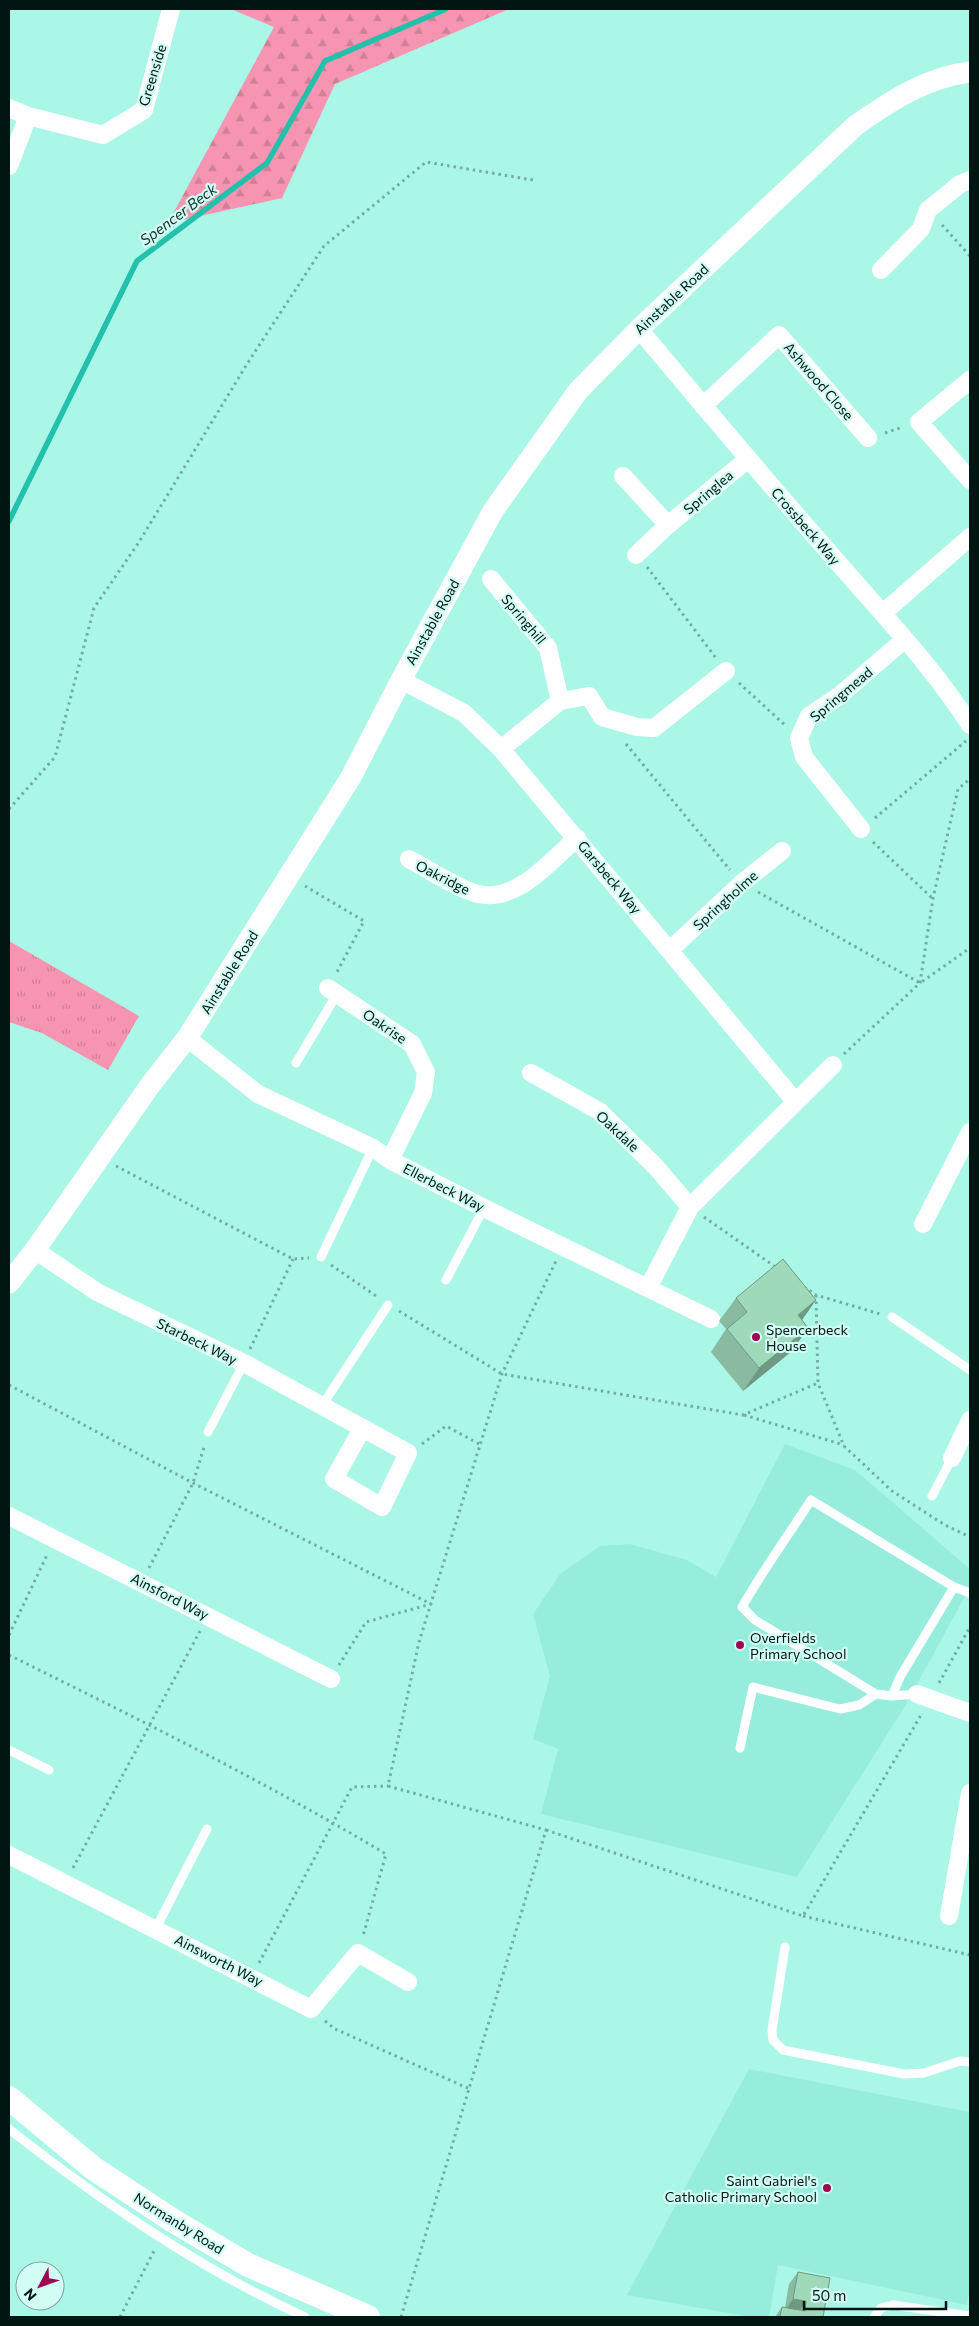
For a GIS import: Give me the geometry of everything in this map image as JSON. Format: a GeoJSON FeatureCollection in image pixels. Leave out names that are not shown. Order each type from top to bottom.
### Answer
{"type":"FeatureCollection","features":[{"type":"Feature","properties":{"kind":"main road","name":"Normanby Road"},"geometry":{"type":"LineString","coordinates":[[9,2098],[94,2168],[172,2220],[248,2265],[368,2317]]}},
{"type":"Feature","properties":{"kind":"street","name":"Greenside"},"geometry":{"type":"LineString","coordinates":[[9,108],[28,116],[103,135],[144,110],[171,9]]}},
{"type":"Feature","properties":{"kind":"street","name":"Ainstable Road"},"geometry":{"type":"LineString","coordinates":[[9,1283],[151,1084],[187,1038],[290,877],[351,777],[401,680],[493,512],[578,391],[639,329],[855,126],[895,98],[932,82],[970,72]]}},
{"type":"Feature","properties":{"kind":"street"},"geometry":{"type":"LineString","coordinates":[[9,166],[28,116]]}},
{"type":"Feature","properties":{"kind":"street"},"geometry":{"type":"LineString","coordinates":[[881,270],[921,229],[928,210],[960,184],[970,180]]}},
{"type":"Feature","properties":{"kind":"street","name":"Crossbeck Way"},"geometry":{"type":"LineString","coordinates":[[639,329],[748,459],[882,613],[955,702],[970,725]]}},
{"type":"Feature","properties":{"kind":"street","name":"Ashwood Close"},"geometry":{"type":"LineString","coordinates":[[703,406],[779,335],[868,438]]}},
{"type":"Feature","properties":{"kind":"street"},"geometry":{"type":"LineString","coordinates":[[970,380],[920,422],[970,480]]}},
{"type":"Feature","properties":{"kind":"street","name":"Springlea"},"geometry":{"type":"LineString","coordinates":[[636,555],[668,525],[748,459]]}},
{"type":"Feature","properties":{"kind":"street"},"geometry":{"type":"LineString","coordinates":[[623,476],[668,525]]}},
{"type":"Feature","properties":{"kind":"street"},"geometry":{"type":"LineString","coordinates":[[882,613],[970,537]]}},
{"type":"Feature","properties":{"kind":"street","name":"Springhill"},"geometry":{"type":"LineString","coordinates":[[491,579],[548,648],[560,701]]}},
{"type":"Feature","properties":{"kind":"street","name":"Springmead"},"geometry":{"type":"LineString","coordinates":[[799,738],[809,716],[839,696],[904,640]]}},
{"type":"Feature","properties":{"kind":"street"},"geometry":{"type":"LineString","coordinates":[[501,749],[560,701],[589,696],[602,717],[637,727],[654,728],[726,671]]}},
{"type":"Feature","properties":{"kind":"street","name":"Garsbeck Way"},"geometry":{"type":"LineString","coordinates":[[401,680],[464,713],[501,749],[795,1101]]}},
{"type":"Feature","properties":{"kind":"street"},"geometry":{"type":"LineString","coordinates":[[799,738],[804,757],[860,829]]}},
{"type":"Feature","properties":{"kind":"street","name":"Oakridge"},"geometry":{"type":"LineString","coordinates":[[409,859],[476,894],[496,896],[520,887],[577,838]]}},
{"type":"Feature","properties":{"kind":"street","name":"Springholme"},"geometry":{"type":"LineString","coordinates":[[670,950],[742,883],[782,851]]}},
{"type":"Feature","properties":{"kind":"street","name":"Oakrise"},"geometry":{"type":"LineString","coordinates":[[333,991],[412,1044],[426,1072],[423,1093],[390,1160]]}},
{"type":"Feature","properties":{"kind":"street","name":"Ellerbeck Way"},"geometry":{"type":"LineString","coordinates":[[187,1038],[258,1094],[373,1148],[390,1160],[484,1208],[711,1319]]}},
{"type":"Feature","properties":{"kind":"street"},"geometry":{"type":"LineString","coordinates":[[648,1288],[690,1207],[833,1065]]}},
{"type":"Feature","properties":{"kind":"street","name":"Oakdale"},"geometry":{"type":"LineString","coordinates":[[531,1073],[599,1111],[656,1167],[690,1207]]}},
{"type":"Feature","properties":{"kind":"street"},"geometry":{"type":"LineString","coordinates":[[923,1224],[970,1132]]}},
{"type":"Feature","properties":{"kind":"street","name":"Starbeck Way"},"geometry":{"type":"LineString","coordinates":[[34,1250],[97,1292],[244,1363],[408,1454]]}},
{"type":"Feature","properties":{"kind":"street"},"geometry":{"type":"LineString","coordinates":[[952,1458],[970,1420]]}},
{"type":"Feature","properties":{"kind":"street"},"geometry":{"type":"LineString","coordinates":[[362,1429],[334,1479],[382,1507],[408,1454]]}},
{"type":"Feature","properties":{"kind":"street","name":"Ainsford Way"},"geometry":{"type":"LineString","coordinates":[[9,1516],[208,1615],[331,1679]]}},
{"type":"Feature","properties":{"kind":"street"},"geometry":{"type":"LineString","coordinates":[[924,1696],[970,1713]]}},
{"type":"Feature","properties":{"kind":"street"},"geometry":{"type":"LineString","coordinates":[[949,1916],[970,1793]]}},
{"type":"Feature","properties":{"kind":"street","name":"Ainsworth Way"},"geometry":{"type":"LineString","coordinates":[[9,1855],[251,1976],[311,2009]]}},
{"type":"Feature","properties":{"kind":"street"},"geometry":{"type":"LineString","coordinates":[[311,2009],[358,1952],[408,1982]]}},
{"type":"Feature","properties":{"kind":"lane"},"geometry":{"type":"LineString","coordinates":[[296,1063],[333,991]]}},
{"type":"Feature","properties":{"kind":"lane"},"geometry":{"type":"LineString","coordinates":[[321,1258],[373,1148]]}},
{"type":"Feature","properties":{"kind":"lane"},"geometry":{"type":"LineString","coordinates":[[446,1280],[484,1208]]}},
{"type":"Feature","properties":{"kind":"lane"},"geometry":{"type":"LineString","coordinates":[[321,1407],[388,1304]]}},
{"type":"Feature","properties":{"kind":"lane"},"geometry":{"type":"LineString","coordinates":[[892,1317],[970,1370]]}},
{"type":"Feature","properties":{"kind":"lane"},"geometry":{"type":"LineString","coordinates":[[208,1432],[244,1363]]}},
{"type":"Feature","properties":{"kind":"lane"},"geometry":{"type":"LineString","coordinates":[[932,1496],[952,1458]]}},
{"type":"Feature","properties":{"kind":"lane"},"geometry":{"type":"LineString","coordinates":[[924,1696],[876,1694],[755,1620],[742,1607],[762,1573],[772,1562],[811,1500],[954,1587],[970,1593]]}},
{"type":"Feature","properties":{"kind":"lane"},"geometry":{"type":"LineString","coordinates":[[892,1696],[900,1677],[954,1587]]}},
{"type":"Feature","properties":{"kind":"lane"},"geometry":{"type":"LineString","coordinates":[[740,1748],[753,1687],[840,1709],[859,1705],[876,1694]]}},
{"type":"Feature","properties":{"kind":"lane"},"geometry":{"type":"LineString","coordinates":[[9,1750],[49,1770]]}},
{"type":"Feature","properties":{"kind":"lane"},"geometry":{"type":"LineString","coordinates":[[156,1928],[207,1829]]}},
{"type":"Feature","properties":{"kind":"lane"},"geometry":{"type":"LineString","coordinates":[[785,1947],[772,2030],[773,2040],[783,2050],[904,2074],[924,2073],[960,2061],[970,2062]]}},
{"type":"Feature","properties":{"kind":"lane"},"geometry":{"type":"LineString","coordinates":[[9,2129],[106,2202],[161,2238],[224,2276],[305,2317]]}},
{"type":"Feature","properties":{"kind":"lane"},"geometry":{"type":"LineString","coordinates":[[874,2317],[881,2308],[893,2305],[959,2316],[970,2316]]}},
{"type":"Feature","properties":{"kind":"path"},"geometry":{"type":"LineString","coordinates":[[9,809],[55,757],[94,608],[139,542],[247,364],[324,246],[426,162],[533,180]]}},
{"type":"Feature","properties":{"kind":"path"},"geometry":{"type":"LineString","coordinates":[[928,210],[970,256]]}},
{"type":"Feature","properties":{"kind":"path"},"geometry":{"type":"LineString","coordinates":[[868,438],[920,422]]}},
{"type":"Feature","properties":{"kind":"path"},"geometry":{"type":"LineString","coordinates":[[636,555],[658,579],[726,671],[799,738]]}},
{"type":"Feature","properties":{"kind":"path"},"geometry":{"type":"LineString","coordinates":[[933,898],[860,829],[970,738]]}},
{"type":"Feature","properties":{"kind":"path"},"geometry":{"type":"LineString","coordinates":[[833,1065],[920,983],[933,898],[958,789],[970,779]]}},
{"type":"Feature","properties":{"kind":"path"},"geometry":{"type":"LineString","coordinates":[[290,877],[364,921],[333,991]]}},
{"type":"Feature","properties":{"kind":"path"},"geometry":{"type":"LineString","coordinates":[[100,1157],[293,1259],[321,1258],[388,1304],[502,1374],[744,1415],[844,1446]]}},
{"type":"Feature","properties":{"kind":"path"},"geometry":{"type":"LineString","coordinates":[[690,1207],[784,1273]]}},
{"type":"Feature","properties":{"kind":"path"},"geometry":{"type":"LineString","coordinates":[[388,1786],[419,1642],[502,1374],[563,1247]]}},
{"type":"Feature","properties":{"kind":"path"},"geometry":{"type":"LineString","coordinates":[[244,1363],[293,1259]]}},
{"type":"Feature","properties":{"kind":"path"},"geometry":{"type":"LineString","coordinates":[[800,1284],[816,1295],[892,1317]]}},
{"type":"Feature","properties":{"kind":"path"},"geometry":{"type":"LineString","coordinates":[[816,1295],[818,1383],[844,1446],[892,1491],[944,1524],[970,1537]]}},
{"type":"Feature","properties":{"kind":"path"},"geometry":{"type":"LineString","coordinates":[[744,1415],[818,1383]]}},
{"type":"Feature","properties":{"kind":"path"},"geometry":{"type":"LineString","coordinates":[[9,1385],[193,1483],[431,1604]]}},
{"type":"Feature","properties":{"kind":"path"},"geometry":{"type":"LineString","coordinates":[[408,1454],[446,1426],[481,1444]]}},
{"type":"Feature","properties":{"kind":"path"},"geometry":{"type":"LineString","coordinates":[[141,1582],[193,1483],[208,1432]]}},
{"type":"Feature","properties":{"kind":"path"},"geometry":{"type":"LineString","coordinates":[[9,1635],[55,1538]]}},
{"type":"Feature","properties":{"kind":"path"},"geometry":{"type":"LineString","coordinates":[[331,1679],[366,1622],[431,1604]]}},
{"type":"Feature","properties":{"kind":"path"},"geometry":{"type":"LineString","coordinates":[[65,1883],[208,1615]]}},
{"type":"Feature","properties":{"kind":"path"},"geometry":{"type":"LineString","coordinates":[[803,1916],[924,1696],[970,1626]]}},
{"type":"Feature","properties":{"kind":"path"},"geometry":{"type":"LineString","coordinates":[[9,1655],[333,1822],[386,1854],[358,1952]]}},
{"type":"Feature","properties":{"kind":"path"},"geometry":{"type":"LineString","coordinates":[[251,1976],[352,1787],[388,1786],[546,1830],[803,1916],[970,1955]]}},
{"type":"Feature","properties":{"kind":"path"},"geometry":{"type":"LineString","coordinates":[[401,2317],[546,1830]]}},
{"type":"Feature","properties":{"kind":"path"},"geometry":{"type":"LineString","coordinates":[[311,2009],[335,2029],[470,2088]]}},
{"type":"Feature","properties":{"kind":"path"},"geometry":{"type":"LineString","coordinates":[[120,2317],[161,2238]]}},
{"type":"Feature","properties":{"kind":"shaded area","name":"Overfields Primary School"},"geometry":{"type":"Polygon","coordinates":[[[785,1444],[855,1470],[970,1569],[970,1587],[904,1708],[797,1877],[541,1814],[558,1749],[533,1739],[550,1676],[533,1614],[560,1574],[600,1546],[630,1544],[687,1560],[716,1577],[785,1444]]]}},
{"type":"Feature","properties":{"kind":"shaded area","name":"Saint Gabriel's Catholic Primary School"},"geometry":{"type":"Polygon","coordinates":[[[749,2069],[970,2112],[970,2287],[967,2305],[778,2265],[769,2317],[751,2317],[627,2295],[749,2069]]]}},
{"type":"Feature","properties":{"kind":"green space"},"geometry":{"type":"Polygon","coordinates":[[[231,9],[509,9],[335,84],[282,198],[168,223],[274,27],[231,9]]]}},
{"type":"Feature","properties":{"kind":"green space"},"geometry":{"type":"Polygon","coordinates":[[[9,941],[139,1016],[108,1070],[42,1033],[9,1022],[9,941]]]}},
{"type":"Feature","properties":{"kind":"building","name":"Spencerbeck House"},"geometry":{"type":"Polygon","coordinates":[[[783,1259],[816,1300],[798,1315],[808,1328],[759,1368],[727,1329],[747,1312],[736,1298],[783,1259]]]}},
{"type":"Feature","properties":{"kind":"building"},"geometry":{"type":"Polygon","coordinates":[[[798,2272],[830,2278],[823,2317],[780,2317],[782,2307],[805,2311],[806,2301],[793,2299],[798,2272]]]}},
{"type":"Feature","properties":{"kind":"waterway","name":"Spencer Beck"},"geometry":{"type":"LineString","coordinates":[[9,521],[137,261],[267,163],[325,61],[446,9]]}},
{"type":"Feature","properties":{"kind":"place","name":"Spencerbeck House"},"geometry":{"type":"Point","coordinates":[756,1337]}},
{"type":"Feature","properties":{"kind":"place","name":"Overfields Primary School"},"geometry":{"type":"Point","coordinates":[740,1645]}},
{"type":"Feature","properties":{"kind":"place","name":"Saint Gabriel's Catholic Primary School"},"geometry":{"type":"Point","coordinates":[827,2188]}}]}
